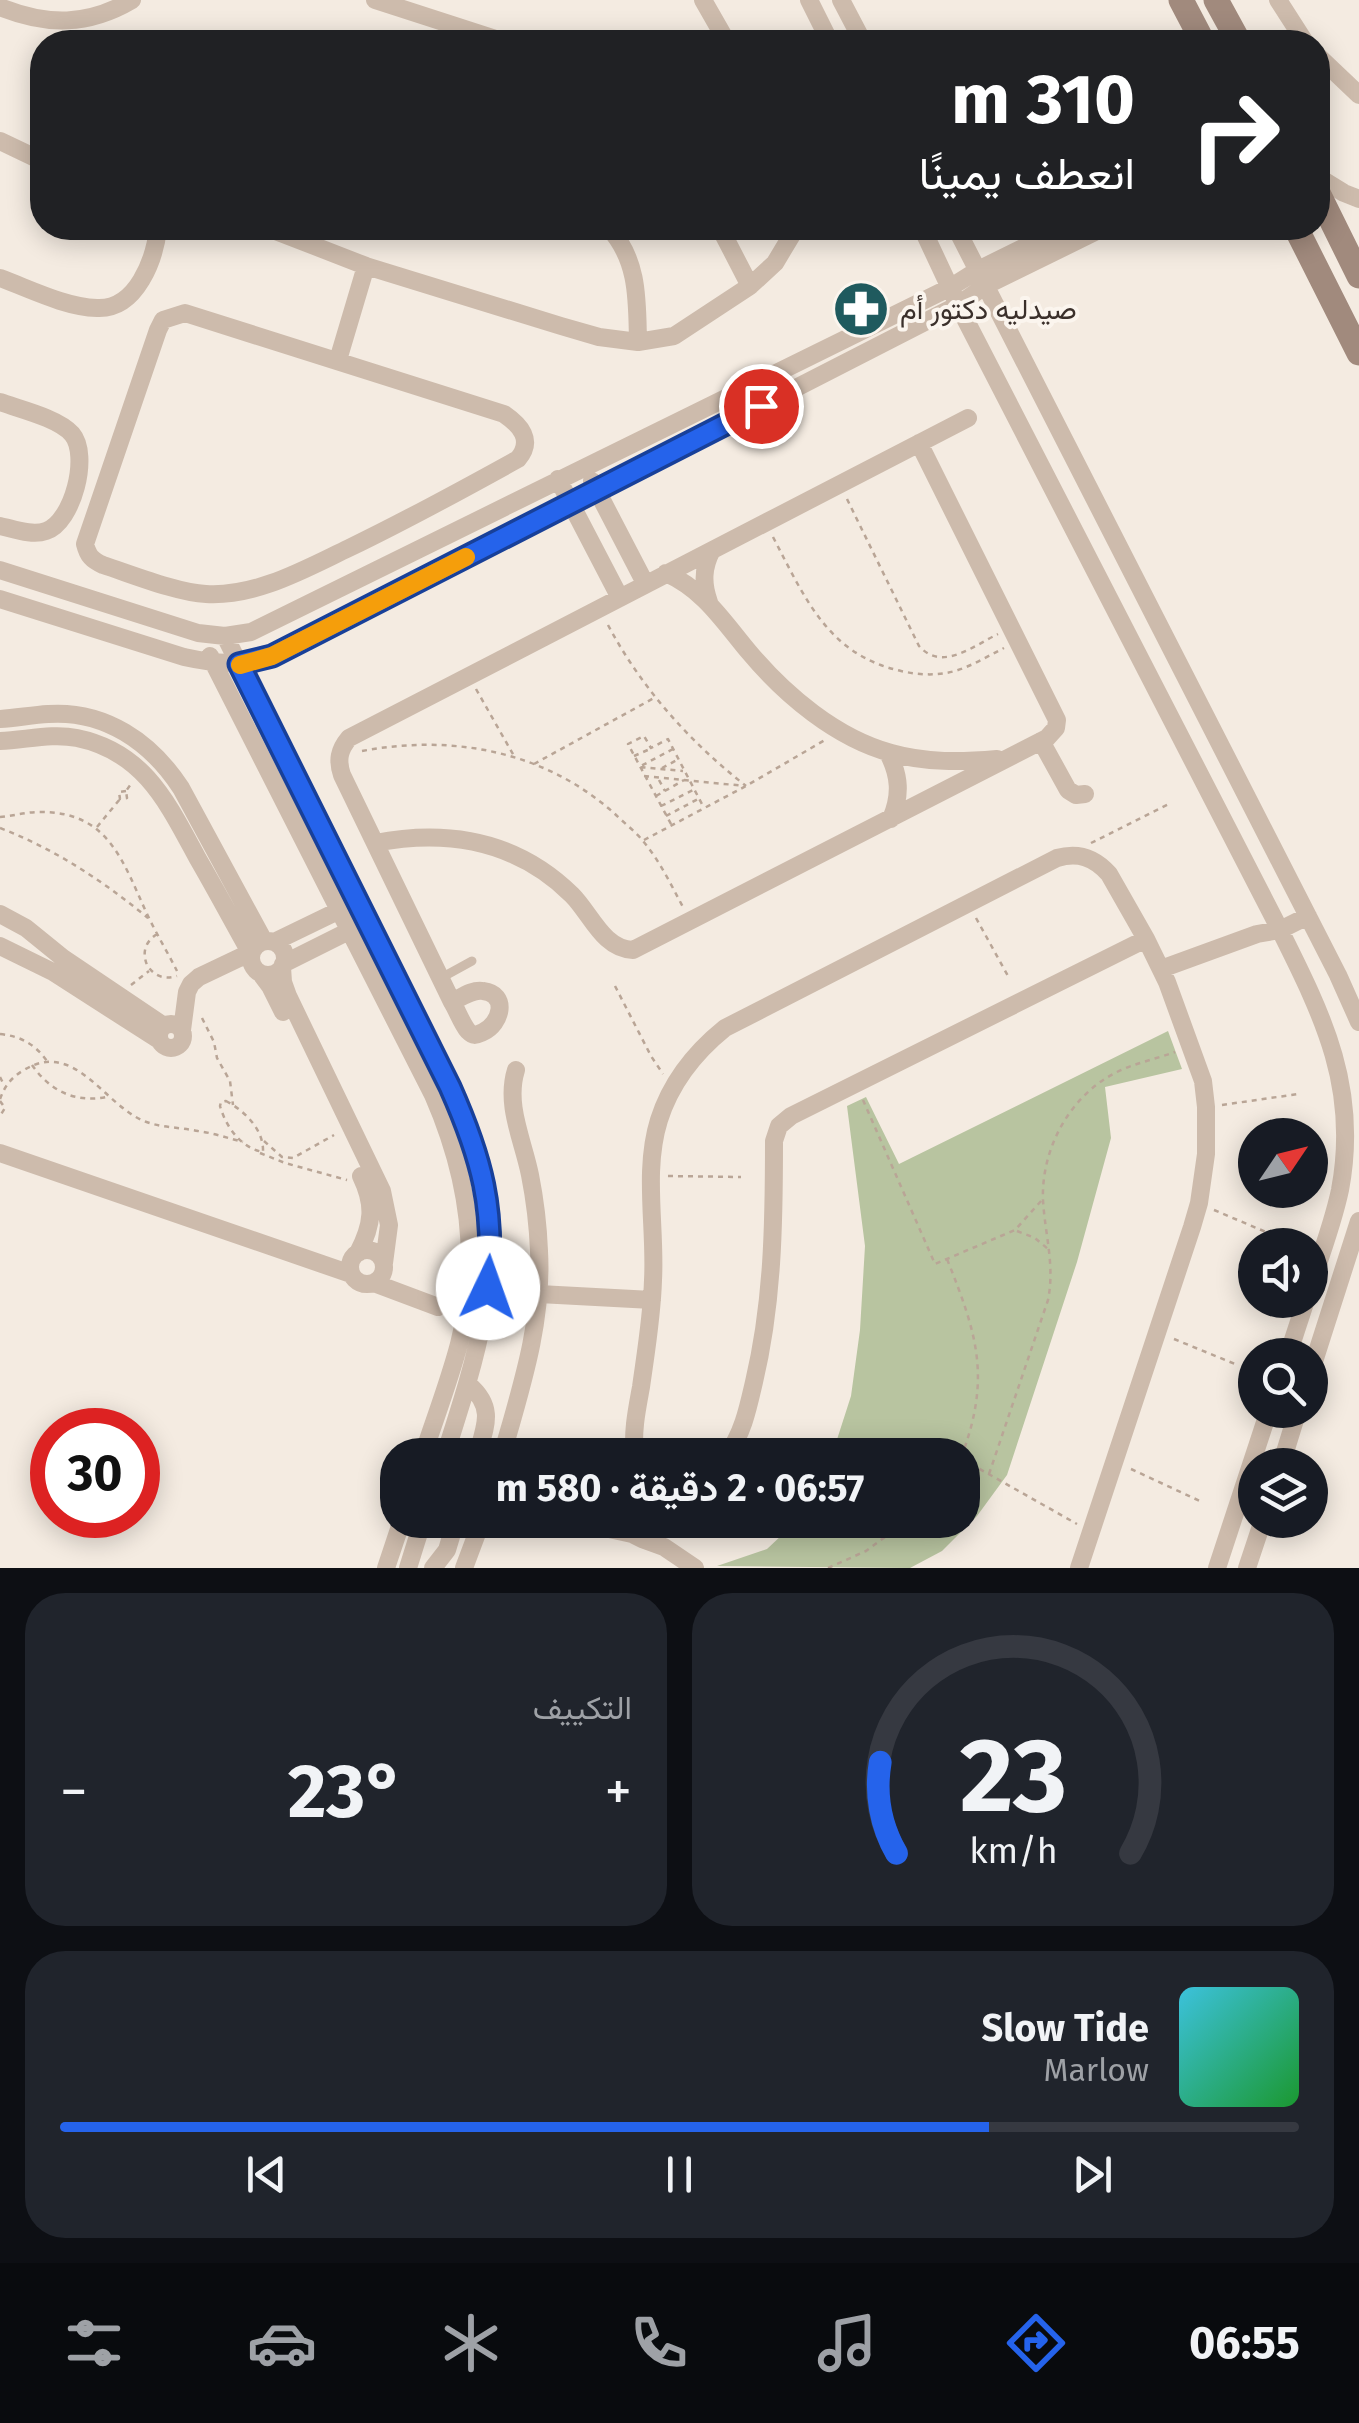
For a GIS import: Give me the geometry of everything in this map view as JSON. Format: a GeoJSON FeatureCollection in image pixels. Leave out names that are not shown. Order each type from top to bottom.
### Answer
{"type":"FeatureCollection","features":[{"type":"Feature","properties":{"kind":"street"},"geometry":{"type":"LineString","coordinates":[[0,8],[43,20],[72,21],[112,12],[132,0]]}},
{"type":"Feature","properties":{"kind":"street"},"geometry":{"type":"LineString","coordinates":[[376,0],[467,30]]}},
{"type":"Feature","properties":{"kind":"street"},"geometry":{"type":"LineString","coordinates":[[685,0],[705,4],[720,30]]}},
{"type":"Feature","properties":{"kind":"street"},"geometry":{"type":"LineString","coordinates":[[809,0],[824,30]]}},
{"type":"Feature","properties":{"kind":"street"},"geometry":{"type":"LineString","coordinates":[[841,0],[857,30]]}},
{"type":"Feature","properties":{"kind":"street"},"geometry":{"type":"LineString","coordinates":[[1181,0],[1197,30]]}},
{"type":"Feature","properties":{"kind":"street"},"geometry":{"type":"LineString","coordinates":[[1216,0],[1232,30]]}},
{"type":"Feature","properties":{"kind":"street"},"geometry":{"type":"LineString","coordinates":[[1278,0],[1297,30]]}},
{"type":"Feature","properties":{"kind":"street"},"geometry":{"type":"LineString","coordinates":[[1330,67],[1359,94]]}},
{"type":"Feature","properties":{"kind":"street"},"geometry":{"type":"LineString","coordinates":[[0,141],[30,155]]}},
{"type":"Feature","properties":{"kind":"street"},"geometry":{"type":"LineString","coordinates":[[1330,184],[1359,199]]}},
{"type":"Feature","properties":{"kind":"street"},"geometry":{"type":"LineString","coordinates":[[1330,217],[1359,276]]}},
{"type":"Feature","properties":{"kind":"street"},"geometry":{"type":"LineString","coordinates":[[0,278],[64,301],[99,308],[109,306],[132,292],[144,278],[156,240]]}},
{"type":"Feature","properties":{"kind":"street"},"geometry":{"type":"LineString","coordinates":[[299,240],[366,266],[599,337],[638,342],[674,336],[750,286],[775,263],[789,240]]}},
{"type":"Feature","properties":{"kind":"street"},"geometry":{"type":"LineString","coordinates":[[618,240],[635,276],[638,342]]}},
{"type":"Feature","properties":{"kind":"street"},"geometry":{"type":"LineString","coordinates":[[726,240],[750,286]]}},
{"type":"Feature","properties":{"kind":"street"},"geometry":{"type":"LineString","coordinates":[[928,240],[1322,1016],[1343,1092],[1345,1144],[1340,1190],[1328,1229]]}},
{"type":"Feature","properties":{"kind":"street"},"geometry":{"type":"LineString","coordinates":[[962,240],[1359,1022]]}},
{"type":"Feature","properties":{"kind":"street"},"geometry":{"type":"LineString","coordinates":[[0,599],[214,664],[239,664],[272,656],[597,490],[954,296],[1044,240]]}},
{"type":"Feature","properties":{"kind":"street"},"geometry":{"type":"LineString","coordinates":[[981,278],[1074,240]]}},
{"type":"Feature","properties":{"kind":"street"},"geometry":{"type":"LineString","coordinates":[[1302,240],[1359,352]]}},
{"type":"Feature","properties":{"kind":"street"},"geometry":{"type":"LineString","coordinates":[[338,360],[366,266]]}},
{"type":"Feature","properties":{"kind":"street"},"geometry":{"type":"LineString","coordinates":[[0,570],[198,634],[225,636],[251,632],[584,466],[954,296]]}},
{"type":"Feature","properties":{"kind":"street"},"geometry":{"type":"LineString","coordinates":[[185,313],[338,360],[504,414],[523,432],[523,454],[428,510],[260,587],[219,595],[200,594],[103,566],[87,554],[85,544],[163,320],[185,313]]}},
{"type":"Feature","properties":{"kind":"street"},"geometry":{"type":"LineString","coordinates":[[0,402],[67,429],[74,435],[80,462],[66,513],[52,529],[41,533],[0,526]]}},
{"type":"Feature","properties":{"kind":"street"},"geometry":{"type":"LineString","coordinates":[[452,1002],[342,775],[339,755],[349,738],[968,418]]}},
{"type":"Feature","properties":{"kind":"street"},"geometry":{"type":"LineString","coordinates":[[376,843],[415,837],[454,838],[504,850],[559,884],[587,911],[607,940],[624,950],[642,947],[1052,734],[1056,720],[919,443]]}},
{"type":"Feature","properties":{"kind":"street"},"geometry":{"type":"LineString","coordinates":[[584,466],[646,583]]}},
{"type":"Feature","properties":{"kind":"street"},"geometry":{"type":"LineString","coordinates":[[558,479],[620,596]]}},
{"type":"Feature","properties":{"kind":"street"},"geometry":{"type":"LineString","coordinates":[[709,602],[704,581],[712,550]]}},
{"type":"Feature","properties":{"kind":"street"},"geometry":{"type":"LineString","coordinates":[[666,573],[694,588],[709,602],[774,680],[842,730],[888,753],[947,762],[1008,758]]}},
{"type":"Feature","properties":{"kind":"street"},"geometry":{"type":"LineString","coordinates":[[198,634],[349,931],[441,1091],[471,1133],[484,1182],[490,1234],[486,1303],[468,1384],[450,1438]]}},
{"type":"Feature","properties":{"kind":"street"},"geometry":{"type":"LineString","coordinates":[[225,636],[441,1091],[462,1176],[471,1260],[459,1344],[429,1438]]}},
{"type":"Feature","properties":{"kind":"street"},"geometry":{"type":"LineString","coordinates":[[21,740],[9,718],[62,714],[101,720],[148,747],[166,766],[173,793],[260,954],[390,1226],[383,1275],[374,1283]]}},
{"type":"Feature","properties":{"kind":"street"},"geometry":{"type":"LineString","coordinates":[[0,741],[52,736],[100,745],[173,793]]}},
{"type":"Feature","properties":{"kind":"street"},"geometry":{"type":"LineString","coordinates":[[1041,741],[1068,790],[1076,795],[1085,794]]}},
{"type":"Feature","properties":{"kind":"street"},"geometry":{"type":"LineString","coordinates":[[888,753],[899,792],[891,818]]}},
{"type":"Feature","properties":{"kind":"street"},"geometry":{"type":"LineString","coordinates":[[634,1438],[652,1300],[652,1176],[657,1126],[673,1086],[698,1051],[725,1028],[1057,858],[1079,855],[1101,865],[1109,874],[1146,939],[1203,1080],[1206,1107],[1206,1154],[1199,1204],[1080,1568]]}},
{"type":"Feature","properties":{"kind":"street"},"geometry":{"type":"LineString","coordinates":[[260,954],[338,910]]}},
{"type":"Feature","properties":{"kind":"street"},"geometry":{"type":"LineString","coordinates":[[0,914],[26,928],[58,965]]}},
{"type":"Feature","properties":{"kind":"street"},"geometry":{"type":"LineString","coordinates":[[1160,969],[1257,934],[1280,930],[1308,916]]}},
{"type":"Feature","properties":{"kind":"street"},"geometry":{"type":"LineString","coordinates":[[260,954],[275,974],[349,931]]}},
{"type":"Feature","properties":{"kind":"street"},"geometry":{"type":"LineString","coordinates":[[737,1438],[746,1418],[766,1322],[779,1126],[791,1116],[1146,939]]}},
{"type":"Feature","properties":{"kind":"street"},"geometry":{"type":"LineString","coordinates":[[0,946],[58,965],[168,1032],[191,984],[242,957],[282,949],[282,998]]}},
{"type":"Feature","properties":{"kind":"street"},"geometry":{"type":"LineString","coordinates":[[507,1438],[534,1339],[540,1294],[540,1255],[531,1178],[512,1103],[516,1070]]}},
{"type":"Feature","properties":{"kind":"street"},"geometry":{"type":"LineString","coordinates":[[0,1153],[438,1307]]}},
{"type":"Feature","properties":{"kind":"street"},"geometry":{"type":"LineString","coordinates":[[351,1274],[350,1262],[370,1224],[373,1190]]}},
{"type":"Feature","properties":{"kind":"street"},"geometry":{"type":"LineString","coordinates":[[1322,1338],[1359,1221]]}},
{"type":"Feature","properties":{"kind":"street"},"geometry":{"type":"LineString","coordinates":[[358,1252],[376,1252],[384,1263]]}},
{"type":"Feature","properties":{"kind":"street"},"geometry":{"type":"LineString","coordinates":[[540,1294],[652,1300]]}},
{"type":"Feature","properties":{"kind":"street"},"geometry":{"type":"LineString","coordinates":[[468,1384],[477,1392],[486,1413],[482,1438]]}},
{"type":"Feature","properties":{"kind":"street"},"geometry":{"type":"LineString","coordinates":[[1217,1568],[1264,1428]]}},
{"type":"Feature","properties":{"kind":"street"},"geometry":{"type":"LineString","coordinates":[[1064,1568],[1091,1532]]}},
{"type":"Feature","properties":{"kind":"street"},"geometry":{"type":"LineString","coordinates":[[386,1568],[396,1538]]}},
{"type":"Feature","properties":{"kind":"street"},"geometry":{"type":"LineString","coordinates":[[408,1568],[417,1538]]}},
{"type":"Feature","properties":{"kind":"street"},"geometry":{"type":"LineString","coordinates":[[433,1568],[451,1538]]}},
{"type":"Feature","properties":{"kind":"street"},"geometry":{"type":"LineString","coordinates":[[464,1568],[475,1538]]}},
{"type":"Feature","properties":{"kind":"street"},"geometry":{"type":"LineString","coordinates":[[646,1538],[695,1568]]}},
{"type":"Feature","properties":{"kind":"street"},"geometry":{"type":"LineString","coordinates":[[1248,1568],[1257,1538]]}},
{"type":"Feature","properties":{"kind":"lane"},"geometry":{"type":"LineString","coordinates":[[441,978],[472,961]]}},
{"type":"Feature","properties":{"kind":"path"},"geometry":{"type":"LineString","coordinates":[[840,484],[925,653],[951,657],[1014,634]]}},
{"type":"Feature","properties":{"kind":"path"},"geometry":{"type":"LineString","coordinates":[[765,523],[813,610],[836,638],[886,668],[934,675],[957,670],[1014,634]]}},
{"type":"Feature","properties":{"kind":"path"},"geometry":{"type":"LineString","coordinates":[[598,607],[655,698],[707,754],[746,786]]}},
{"type":"Feature","properties":{"kind":"path"},"geometry":{"type":"LineString","coordinates":[[468,676],[515,757]]}},
{"type":"Feature","properties":{"kind":"path"},"geometry":{"type":"LineString","coordinates":[[534,764],[655,698]]}},
{"type":"Feature","properties":{"kind":"path"},"geometry":{"type":"LineString","coordinates":[[643,840],[842,730]]}},
{"type":"Feature","properties":{"kind":"path"},"geometry":{"type":"LineString","coordinates":[[651,748],[644,736],[628,744],[672,826]]}},
{"type":"Feature","properties":{"kind":"path"},"geometry":{"type":"LineString","coordinates":[[634,756],[668,739],[704,808]]}},
{"type":"Feature","properties":{"kind":"path"},"geometry":{"type":"LineString","coordinates":[[339,755],[435,743],[465,746],[534,764],[584,790],[643,840],[691,922]]}},
{"type":"Feature","properties":{"kind":"path"},"geometry":{"type":"LineString","coordinates":[[660,743],[666,753]]}},
{"type":"Feature","properties":{"kind":"path"},"geometry":{"type":"LineString","coordinates":[[639,766],[673,749]]}},
{"type":"Feature","properties":{"kind":"path"},"geometry":{"type":"LineString","coordinates":[[645,751],[650,761]]}},
{"type":"Feature","properties":{"kind":"path"},"geometry":{"type":"LineString","coordinates":[[658,757],[662,768]]}},
{"type":"Feature","properties":{"kind":"path"},"geometry":{"type":"LineString","coordinates":[[662,768],[678,759]]}},
{"type":"Feature","properties":{"kind":"path"},"geometry":{"type":"LineString","coordinates":[[670,763],[674,770]]}},
{"type":"Feature","properties":{"kind":"path"},"geometry":{"type":"LineString","coordinates":[[639,766],[685,771]]}},
{"type":"Feature","properties":{"kind":"path"},"geometry":{"type":"LineString","coordinates":[[644,776],[746,786]]}},
{"type":"Feature","properties":{"kind":"path"},"geometry":{"type":"LineString","coordinates":[[650,786],[662,779]]}},
{"type":"Feature","properties":{"kind":"path"},"geometry":{"type":"LineString","coordinates":[[662,779],[665,791]]}},
{"type":"Feature","properties":{"kind":"path"},"geometry":{"type":"LineString","coordinates":[[655,796],[688,780]]}},
{"type":"Feature","properties":{"kind":"path"},"geometry":{"type":"LineString","coordinates":[[661,806],[694,789]]}},
{"type":"Feature","properties":{"kind":"path"},"geometry":{"type":"LineString","coordinates":[[678,797],[684,807]]}},
{"type":"Feature","properties":{"kind":"path"},"geometry":{"type":"LineString","coordinates":[[666,816],[700,798]]}},
{"type":"Feature","properties":{"kind":"path"},"geometry":{"type":"LineString","coordinates":[[96,828],[120,799]]}},
{"type":"Feature","properties":{"kind":"path"},"geometry":{"type":"LineString","coordinates":[[692,803],[697,812]]}},
{"type":"Feature","properties":{"kind":"path"},"geometry":{"type":"LineString","coordinates":[[1067,855],[1171,803]]}},
{"type":"Feature","properties":{"kind":"path"},"geometry":{"type":"LineString","coordinates":[[0,817],[58,813],[96,828],[128,869],[179,974],[164,978],[150,970],[144,950],[158,933]]}},
{"type":"Feature","properties":{"kind":"path"},"geometry":{"type":"LineString","coordinates":[[0,828],[96,878],[149,919]]}},
{"type":"Feature","properties":{"kind":"path"},"geometry":{"type":"LineString","coordinates":[[968,903],[1008,976]]}},
{"type":"Feature","properties":{"kind":"path"},"geometry":{"type":"LineString","coordinates":[[122,1004],[150,970]]}},
{"type":"Feature","properties":{"kind":"path"},"geometry":{"type":"LineString","coordinates":[[615,986],[651,1056],[673,1086]]}},
{"type":"Feature","properties":{"kind":"path"},"geometry":{"type":"LineString","coordinates":[[188,992],[214,1042],[216,1058],[230,1080],[233,1105]]}},
{"type":"Feature","properties":{"kind":"path"},"geometry":{"type":"LineString","coordinates":[[0,1034],[30,1043],[48,1062]]}},
{"type":"Feature","properties":{"kind":"path"},"geometry":{"type":"LineString","coordinates":[[989,1474],[1048,1300],[1050,1251],[1043,1199],[1048,1160],[1062,1125],[1099,1082],[1118,1071],[1191,1047]]}},
{"type":"Feature","properties":{"kind":"path"},"geometry":{"type":"LineString","coordinates":[[0,1116],[5,1108],[0,1100],[4,1086],[32,1066],[48,1062],[88,1075],[107,1097],[146,1122],[243,1142]]}},
{"type":"Feature","properties":{"kind":"path"},"geometry":{"type":"LineString","coordinates":[[32,1066],[60,1092],[78,1098],[107,1097]]}},
{"type":"Feature","properties":{"kind":"path"},"geometry":{"type":"LineString","coordinates":[[0,1077],[4,1086]]}},
{"type":"Feature","properties":{"kind":"path"},"geometry":{"type":"LineString","coordinates":[[856,1084],[935,1264],[1016,1230],[1043,1199]]}},
{"type":"Feature","properties":{"kind":"path"},"geometry":{"type":"LineString","coordinates":[[1206,1107],[1298,1094]]}},
{"type":"Feature","properties":{"kind":"path"},"geometry":{"type":"LineString","coordinates":[[258,1152],[264,1148],[250,1120],[233,1105],[222,1102],[227,1124],[258,1152],[373,1190]]}},
{"type":"Feature","properties":{"kind":"path"},"geometry":{"type":"LineString","coordinates":[[286,1161],[298,1156],[339,1121]]}},
{"type":"Feature","properties":{"kind":"path"},"geometry":{"type":"LineString","coordinates":[[262,1140],[286,1161]]}},
{"type":"Feature","properties":{"kind":"path"},"geometry":{"type":"LineString","coordinates":[[652,1176],[741,1177]]}},
{"type":"Feature","properties":{"kind":"path"},"geometry":{"type":"LineString","coordinates":[[1199,1204],[1256,1228]]}},
{"type":"Feature","properties":{"kind":"path"},"geometry":{"type":"LineString","coordinates":[[1016,1230],[1050,1251]]}},
{"type":"Feature","properties":{"kind":"path"},"geometry":{"type":"LineString","coordinates":[[947,1259],[975,1336],[979,1366],[978,1398],[969,1438]]}},
{"type":"Feature","properties":{"kind":"path"},"geometry":{"type":"LineString","coordinates":[[1159,1332],[1235,1364]]}},
{"type":"Feature","properties":{"kind":"path"},"geometry":{"type":"LineString","coordinates":[[1116,1463],[1202,1502]]}},
{"type":"Feature","properties":{"kind":"path"},"geometry":{"type":"LineString","coordinates":[[980,1468],[1091,1532]]}},
{"type":"Feature","properties":{"kind":"path"},"geometry":{"type":"LineString","coordinates":[[828,1568],[883,1538]]}},
{"type":"Feature","properties":{"kind":"green space"},"geometry":{"type":"Polygon","coordinates":[[[1168,1031],[1182,1069],[1105,1087],[1111,1138],[1077,1262],[1007,1475],[980,1512],[980,1438],[837,1438],[851,1396],[865,1246],[847,1106],[866,1097],[899,1164],[1168,1031]]]}},
{"type":"Feature","properties":{"kind":"green space"},"geometry":{"type":"Polygon","coordinates":[[[779,1538],[955,1538],[942,1551],[910,1568],[717,1566],[767,1549],[779,1538]]]}},
{"type":"Feature","properties":{"kind":"slow traffic"},"geometry":{"type":"LineString","coordinates":[[240,665],[272,656],[466,557]]}},
{"type":"Feature","properties":{"kind":"place","name":"صيدليه دكتور أم"},"geometry":{"type":"Point","coordinates":[861,309]}},
{"type":"Feature","properties":{"kind":"route"},"geometry":{"type":"LineString","coordinates":[[488,1288],[490,1234],[484,1182],[471,1133],[239,664],[272,656],[761,406]]}}]}
